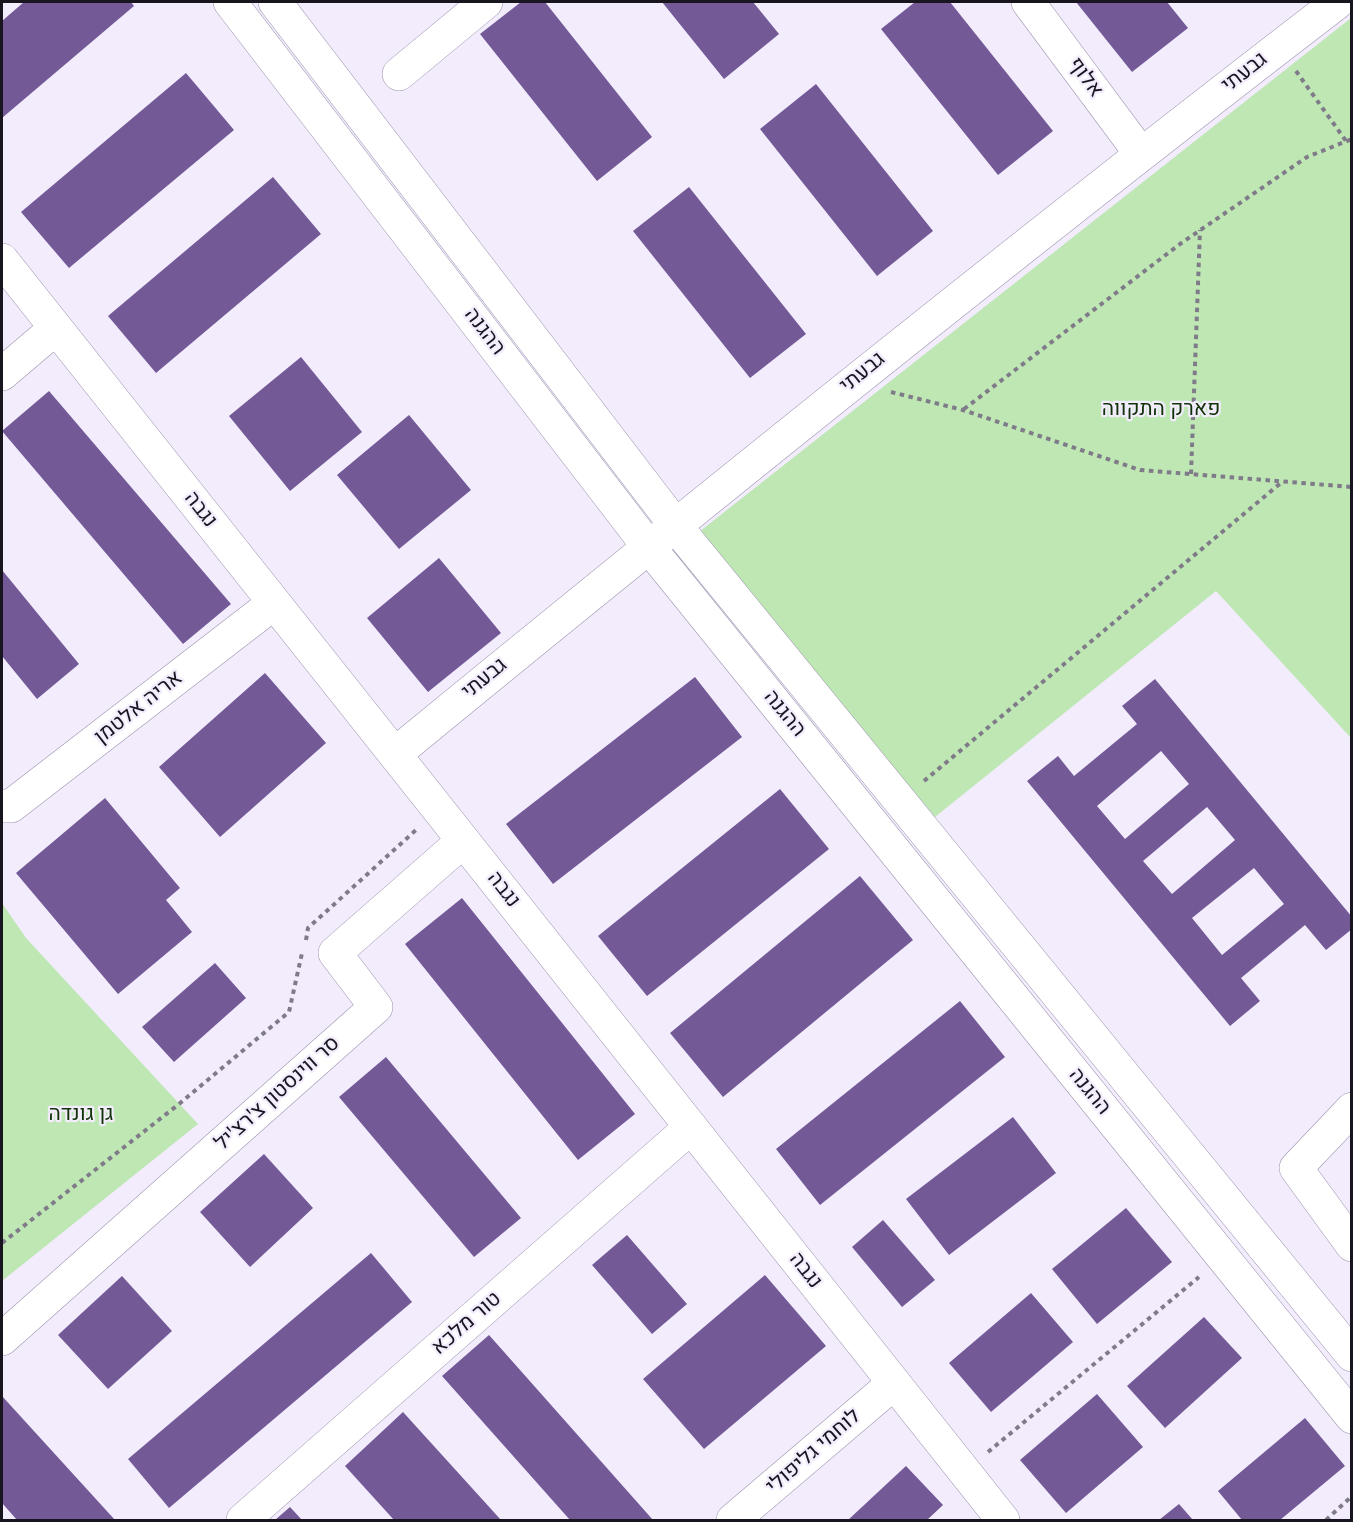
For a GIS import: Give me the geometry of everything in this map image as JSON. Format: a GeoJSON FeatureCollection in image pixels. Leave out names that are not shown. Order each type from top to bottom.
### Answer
{"type":"FeatureCollection","features":[{"type":"Feature","properties":{"kind":"street","name":"ההגנה"},"geometry":{"type":"LineString","coordinates":[[230,2],[648,546],[1352,1417]]}},
{"type":"Feature","properties":{"kind":"street","name":"ההגנה"},"geometry":{"type":"LineString","coordinates":[[275,2],[675,525],[1352,1355]]}},
{"type":"Feature","properties":{"kind":"street"},"geometry":{"type":"LineString","coordinates":[[399,74],[486,2]]}},
{"type":"Feature","properties":{"kind":"street","name":"אלוף"},"geometry":{"type":"LineString","coordinates":[[1028,2],[1141,154]]}},
{"type":"Feature","properties":{"kind":"street","name":"גבעתי"},"geometry":{"type":"LineString","coordinates":[[394,753],[859,376],[1338,2]]}},
{"type":"Feature","properties":{"kind":"street","name":"נגבה"},"geometry":{"type":"LineString","coordinates":[[2,260],[1003,1521]]}},
{"type":"Feature","properties":{"kind":"street"},"geometry":{"type":"LineString","coordinates":[[2,374],[56,328]]}},
{"type":"Feature","properties":{"kind":"street","name":"אריה אלטמן"},"geometry":{"type":"LineString","coordinates":[[2,806],[12,806],[274,603]]}},
{"type":"Feature","properties":{"kind":"street","name":"סר ווינסטון צ'רצ'יל"},"geometry":{"type":"LineString","coordinates":[[2,1339],[376,1007],[335,953],[464,841]]}},
{"type":"Feature","properties":{"kind":"street"},"geometry":{"type":"LineString","coordinates":[[1352,1109],[1296,1168],[1352,1245]]}},
{"type":"Feature","properties":{"kind":"street","name":"טור מלכא"},"geometry":{"type":"LineString","coordinates":[[243,1521],[691,1127]]}},
{"type":"Feature","properties":{"kind":"street","name":"לוחמי גליפולי"},"geometry":{"type":"LineString","coordinates":[[733,1521],[894,1383]]}},
{"type":"Feature","properties":{"kind":"path"},"geometry":{"type":"LineString","coordinates":[[1279,47],[1346,141]]}},
{"type":"Feature","properties":{"kind":"path"},"geometry":{"type":"LineString","coordinates":[[963,410],[1200,230],[1307,157],[1352,138]]}},
{"type":"Feature","properties":{"kind":"path"},"geometry":{"type":"LineString","coordinates":[[1191,474],[1200,230]]}},
{"type":"Feature","properties":{"kind":"path"},"geometry":{"type":"LineString","coordinates":[[859,376],[868,386],[963,410],[1140,470],[1352,487]]}},
{"type":"Feature","properties":{"kind":"path"},"geometry":{"type":"LineString","coordinates":[[900,801],[1282,482]]}},
{"type":"Feature","properties":{"kind":"path"},"geometry":{"type":"LineString","coordinates":[[2,1243],[179,1104],[289,1012],[308,928],[439,810]]}},
{"type":"Feature","properties":{"kind":"path"},"geometry":{"type":"LineString","coordinates":[[964,1472],[1223,1258]]}},
{"type":"Feature","properties":{"kind":"path"},"geometry":{"type":"LineString","coordinates":[[1326,1521],[1352,1496]]}},
{"type":"Feature","properties":{"kind":"green space","name":"פארק התקווה"},"geometry":{"type":"Polygon","coordinates":[[[1351,18],[1351,738],[1216,591],[935,817],[699,532],[1351,18]]]}},
{"type":"Feature","properties":{"kind":"green space","name":"גן גונדה"},"geometry":{"type":"Polygon","coordinates":[[[2,903],[26,938],[198,1124],[2,1281],[2,903]]]}},
{"type":"Feature","properties":{"kind":"building"},"geometry":{"type":"Polygon","coordinates":[[[24,2],[131,2],[134,6],[2,118],[2,21],[24,2]]]}},
{"type":"Feature","properties":{"kind":"building"},"geometry":{"type":"Polygon","coordinates":[[[521,2],[545,2],[652,137],[597,181],[480,34],[521,2]]]}},
{"type":"Feature","properties":{"kind":"building"},"geometry":{"type":"Polygon","coordinates":[[[662,2],[753,2],[779,34],[724,79],[662,2]]]}},
{"type":"Feature","properties":{"kind":"building"},"geometry":{"type":"Polygon","coordinates":[[[915,2],[950,2],[1053,131],[998,175],[881,29],[915,2]]]}},
{"type":"Feature","properties":{"kind":"building"},"geometry":{"type":"Polygon","coordinates":[[[1076,2],[1167,2],[1188,28],[1132,72],[1076,2]]]}},
{"type":"Feature","properties":{"kind":"building"},"geometry":{"type":"Polygon","coordinates":[[[186,73],[234,130],[69,268],[21,212],[186,73]]]}},
{"type":"Feature","properties":{"kind":"building"},"geometry":{"type":"Polygon","coordinates":[[[816,84],[933,231],[877,276],[760,129],[816,84]]]}},
{"type":"Feature","properties":{"kind":"building"},"geometry":{"type":"Polygon","coordinates":[[[273,177],[321,234],[156,373],[108,316],[273,177]]]}},
{"type":"Feature","properties":{"kind":"building"},"geometry":{"type":"Polygon","coordinates":[[[689,187],[806,334],[750,378],[633,231],[689,187]]]}},
{"type":"Feature","properties":{"kind":"building"},"geometry":{"type":"Polygon","coordinates":[[[301,357],[362,432],[290,491],[229,416],[301,357]]]}},
{"type":"Feature","properties":{"kind":"building"},"geometry":{"type":"Polygon","coordinates":[[[49,391],[231,604],[183,644],[2,431],[49,391]]]}},
{"type":"Feature","properties":{"kind":"building"},"geometry":{"type":"Polygon","coordinates":[[[409,415],[471,490],[399,549],[337,475],[409,415]]]}},
{"type":"Feature","properties":{"kind":"building"},"geometry":{"type":"Polygon","coordinates":[[[439,558],[501,633],[428,692],[367,618],[439,558]]]}},
{"type":"Feature","properties":{"kind":"building"},"geometry":{"type":"Polygon","coordinates":[[[2,570],[79,664],[37,699],[2,656],[2,570]]]}},
{"type":"Feature","properties":{"kind":"building"},"geometry":{"type":"Polygon","coordinates":[[[265,673],[326,743],[220,837],[159,767],[265,673]]]}},
{"type":"Feature","properties":{"kind":"building"},"geometry":{"type":"Polygon","coordinates":[[[695,677],[742,737],[553,884],[506,824],[695,677]]]}},
{"type":"Feature","properties":{"kind":"building"},"geometry":{"type":"Polygon","coordinates":[[[1155,679],[1352,917],[1352,929],[1326,950],[1305,925],[1241,978],[1260,1001],[1230,1026],[1027,781],[1058,756],[1074,776],[1137,724],[1122,706],[1155,679]],[[1161,751],[1097,806],[1125,839],[1189,784],[1161,751]],[[1207,807],[1143,861],[1172,894],[1235,840],[1207,807]],[[1254,868],[1192,918],[1222,955],[1284,904],[1254,868]]]}},
{"type":"Feature","properties":{"kind":"building"},"geometry":{"type":"Polygon","coordinates":[[[780,789],[829,849],[647,996],[598,936],[780,789]]]}},
{"type":"Feature","properties":{"kind":"building"},"geometry":{"type":"Polygon","coordinates":[[[105,798],[180,888],[166,900],[192,932],[118,994],[16,873],[105,798]]]}},
{"type":"Feature","properties":{"kind":"building"},"geometry":{"type":"Polygon","coordinates":[[[860,876],[913,940],[723,1097],[670,1033],[860,876]]]}},
{"type":"Feature","properties":{"kind":"building"},"geometry":{"type":"Polygon","coordinates":[[[462,898],[635,1114],[578,1160],[405,944],[462,898]]]}},
{"type":"Feature","properties":{"kind":"building"},"geometry":{"type":"Polygon","coordinates":[[[215,963],[246,998],[174,1062],[142,1027],[215,963]]]}},
{"type":"Feature","properties":{"kind":"building"},"geometry":{"type":"Polygon","coordinates":[[[960,1001],[1005,1057],[820,1205],[776,1149],[960,1001]]]}},
{"type":"Feature","properties":{"kind":"building"},"geometry":{"type":"Polygon","coordinates":[[[386,1057],[521,1218],[474,1257],[339,1097],[386,1057]]]}},
{"type":"Feature","properties":{"kind":"building"},"geometry":{"type":"Polygon","coordinates":[[[1013,1117],[1056,1173],[949,1255],[906,1199],[1013,1117]]]}},
{"type":"Feature","properties":{"kind":"building"},"geometry":{"type":"Polygon","coordinates":[[[264,1154],[313,1208],[250,1267],[200,1212],[264,1154]]]}},
{"type":"Feature","properties":{"kind":"building"},"geometry":{"type":"Polygon","coordinates":[[[1126,1208],[1172,1262],[1097,1324],[1052,1269],[1126,1208]]]}},
{"type":"Feature","properties":{"kind":"building"},"geometry":{"type":"Polygon","coordinates":[[[883,1220],[935,1280],[902,1307],[852,1247],[883,1220]]]}},
{"type":"Feature","properties":{"kind":"building"},"geometry":{"type":"Polygon","coordinates":[[[627,1235],[687,1304],[652,1334],[592,1265],[627,1235]]]}},
{"type":"Feature","properties":{"kind":"building"},"geometry":{"type":"Polygon","coordinates":[[[371,1253],[412,1302],[169,1508],[128,1459],[371,1253]]]}},
{"type":"Feature","properties":{"kind":"building"},"geometry":{"type":"Polygon","coordinates":[[[765,1275],[826,1346],[704,1449],[643,1379],[765,1275]]]}},
{"type":"Feature","properties":{"kind":"building"},"geometry":{"type":"Polygon","coordinates":[[[122,1276],[172,1331],[108,1389],[58,1335],[122,1276]]]}},
{"type":"Feature","properties":{"kind":"building"},"geometry":{"type":"Polygon","coordinates":[[[1031,1293],[1073,1342],[991,1412],[949,1363],[1031,1293]]]}},
{"type":"Feature","properties":{"kind":"building"},"geometry":{"type":"Polygon","coordinates":[[[1204,1317],[1242,1358],[1165,1428],[1127,1386],[1204,1317]]]}},
{"type":"Feature","properties":{"kind":"building"},"geometry":{"type":"Polygon","coordinates":[[[489,1335],[653,1520],[570,1520],[442,1376],[489,1335]]]}},
{"type":"Feature","properties":{"kind":"building"},"geometry":{"type":"Polygon","coordinates":[[[1097,1394],[1143,1447],[1066,1513],[1020,1460],[1097,1394]]]}},
{"type":"Feature","properties":{"kind":"building"},"geometry":{"type":"Polygon","coordinates":[[[2,1396],[115,1520],[17,1520],[2,1503],[2,1396]]]}},
{"type":"Feature","properties":{"kind":"building"},"geometry":{"type":"Polygon","coordinates":[[[403,1412],[501,1520],[394,1520],[345,1466],[403,1412]]]}},
{"type":"Feature","properties":{"kind":"building"},"geometry":{"type":"Polygon","coordinates":[[[1305,1418],[1345,1466],[1280,1520],[1242,1520],[1218,1491],[1305,1418]]]}},
{"type":"Feature","properties":{"kind":"building"},"geometry":{"type":"Polygon","coordinates":[[[906,1466],[943,1505],[927,1520],[848,1520],[906,1466]]]}},
{"type":"Feature","properties":{"kind":"building"},"geometry":{"type":"Polygon","coordinates":[[[1179,1504],[1193,1520],[1159,1520],[1179,1504]]]}},
{"type":"Feature","properties":{"kind":"building"},"geometry":{"type":"Polygon","coordinates":[[[290,1507],[302,1520],[275,1520],[290,1507]]]}}]}
